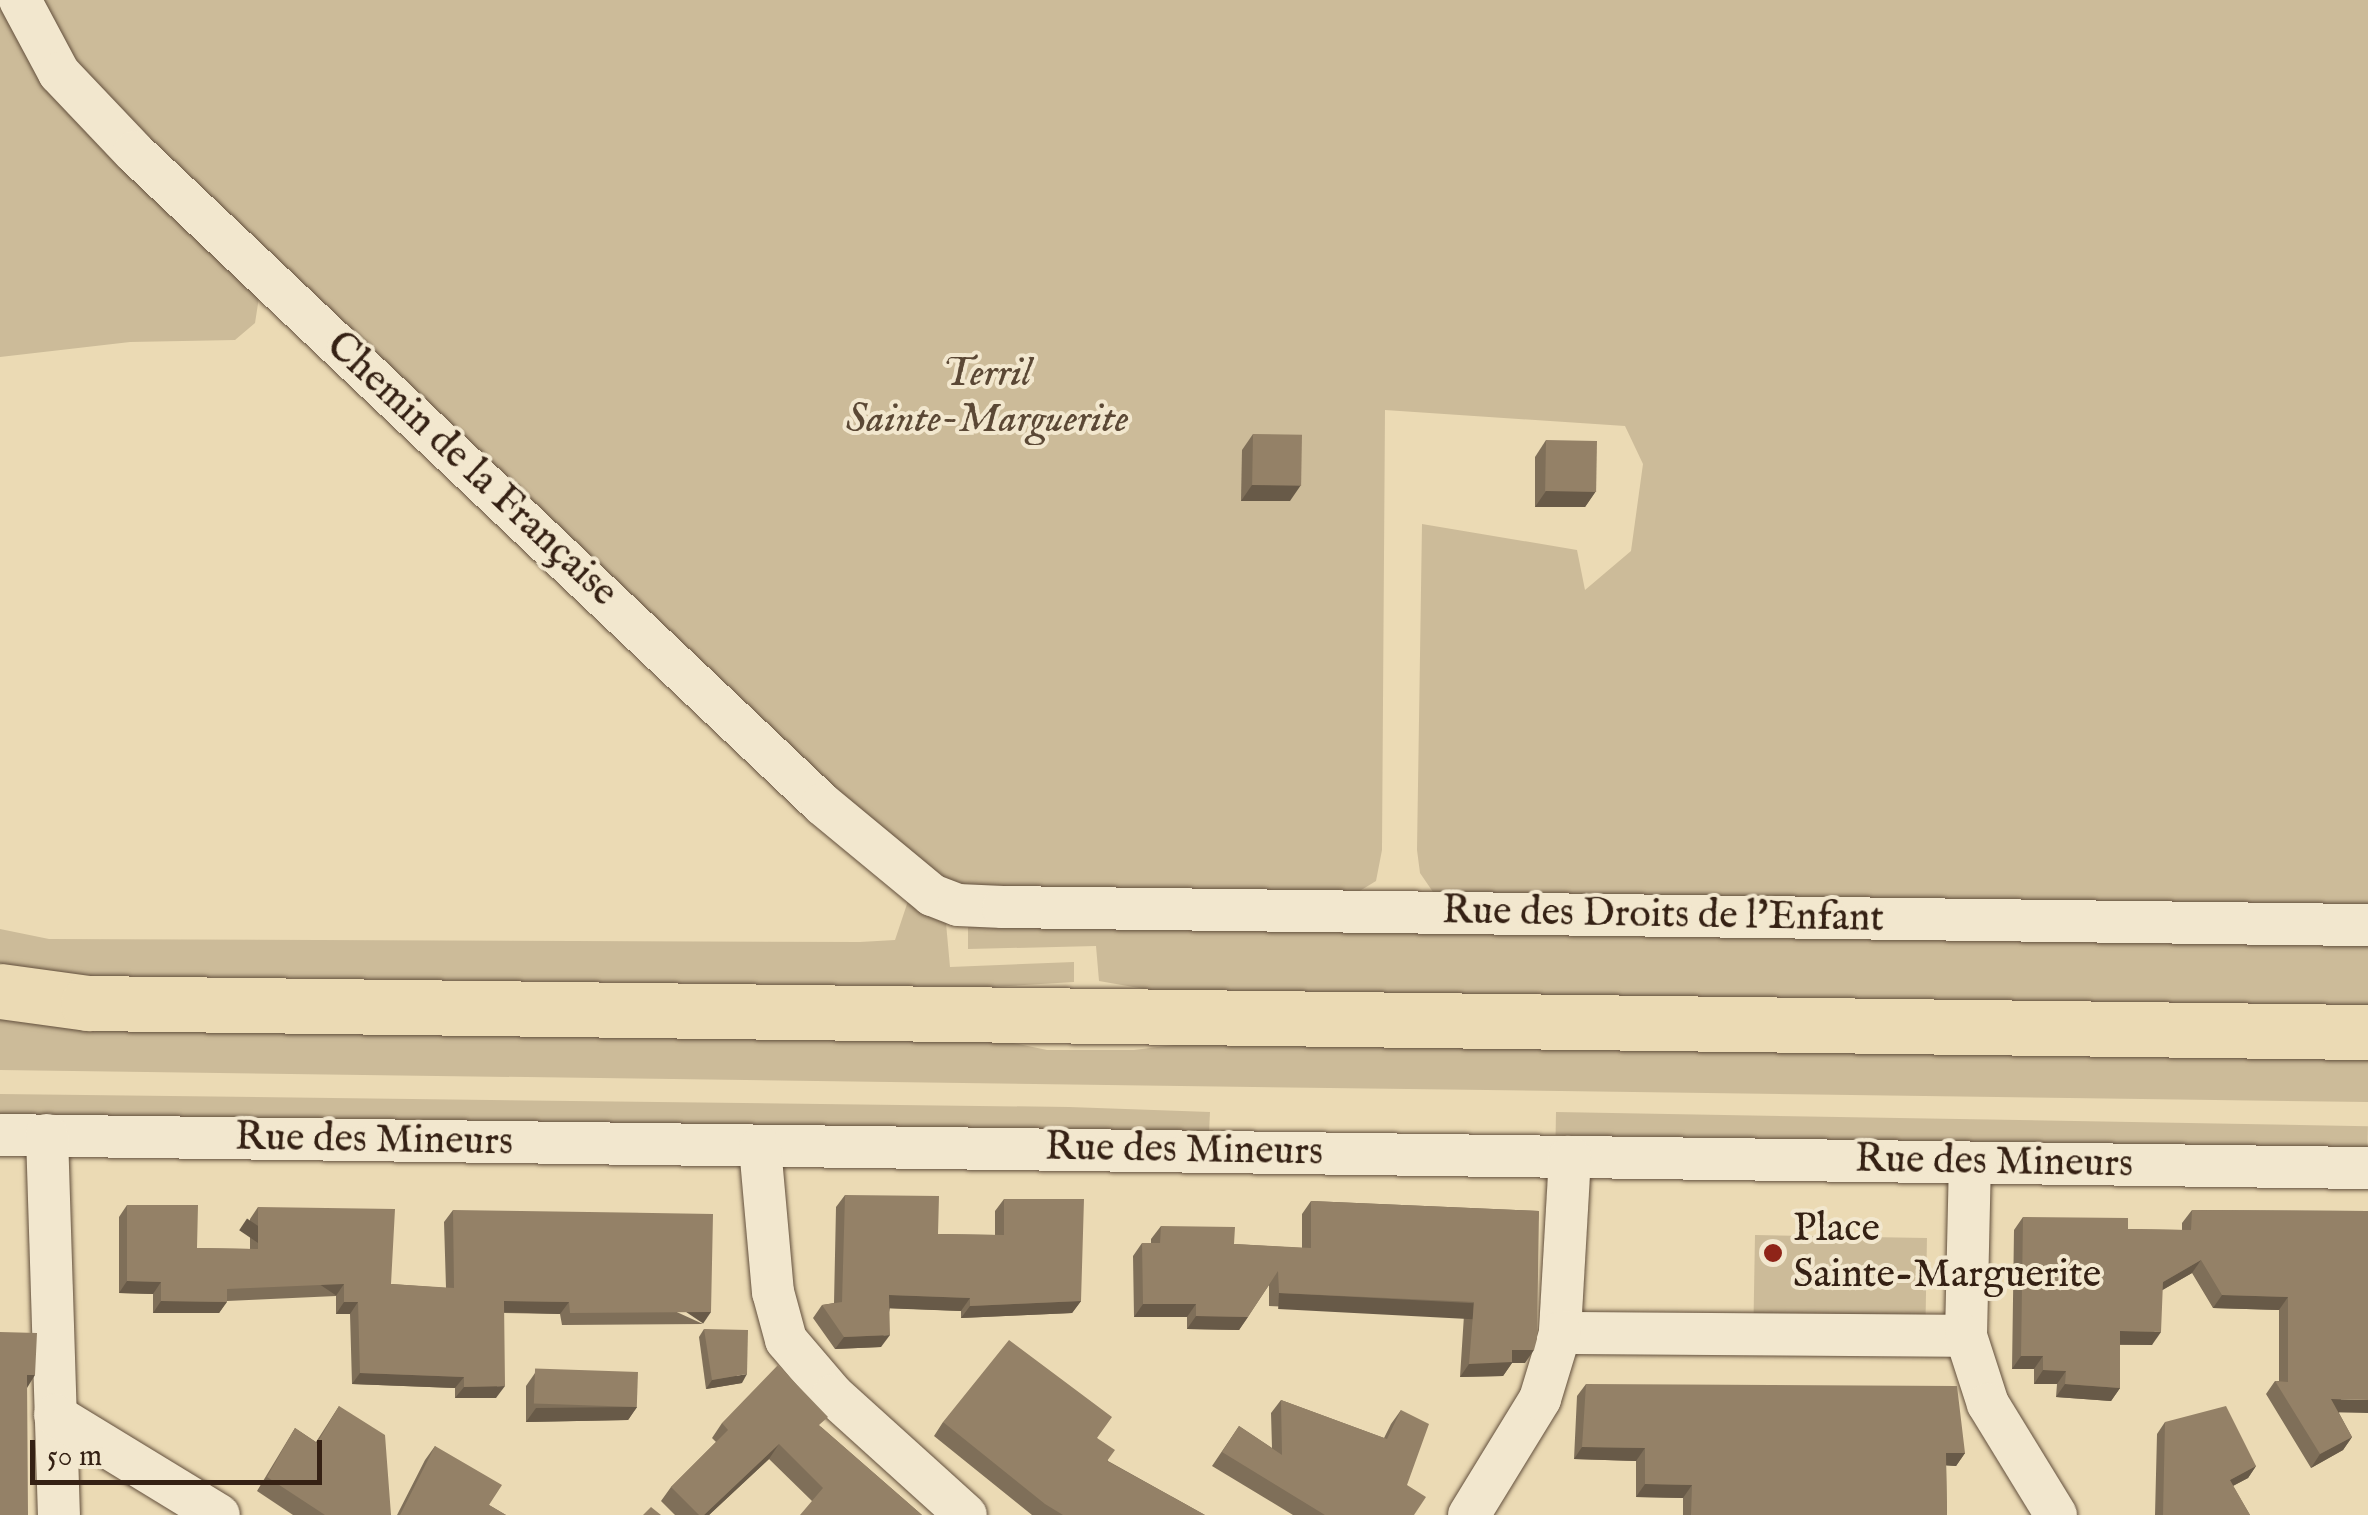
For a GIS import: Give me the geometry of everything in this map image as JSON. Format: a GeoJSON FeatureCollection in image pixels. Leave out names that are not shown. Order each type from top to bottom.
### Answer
{"type":"FeatureCollection","features":[{"type":"Feature","properties":{"kind":"highway"},"geometry":{"type":"LineString","coordinates":[[0,991],[88,1003],[2368,1032]]}},
{"type":"Feature","properties":{"kind":"street","name":"Chemin de la Française"},"geometry":{"type":"LineString","coordinates":[[20,0],[59,73],[134,152],[822,804],[909,882],[958,905]]}},
{"type":"Feature","properties":{"kind":"street","name":"Rue des Droits de l'Enfant"},"geometry":{"type":"LineString","coordinates":[[958,905],[2368,925]]}},
{"type":"Feature","properties":{"kind":"street","name":"Rue des Mineurs"},"geometry":{"type":"LineString","coordinates":[[0,1135],[2368,1168]]}},
{"type":"Feature","properties":{"kind":"street"},"geometry":{"type":"LineString","coordinates":[[47,1136],[60,1515]]}},
{"type":"Feature","properties":{"kind":"street"},"geometry":{"type":"LineString","coordinates":[[760,1147],[773,1292],[786,1340],[832,1395],[966,1515]]}},
{"type":"Feature","properties":{"kind":"street"},"geometry":{"type":"LineString","coordinates":[[1469,1515],[1540,1399],[1560,1333],[1570,1157]]}},
{"type":"Feature","properties":{"kind":"street"},"geometry":{"type":"LineString","coordinates":[[1970,1163],[1966,1336],[1988,1404],[2056,1515]]}},
{"type":"Feature","properties":{"kind":"street"},"geometry":{"type":"LineString","coordinates":[[1560,1333],[1966,1336]]}},
{"type":"Feature","properties":{"kind":"street"},"geometry":{"type":"LineString","coordinates":[[56,1415],[218,1515]]}},
{"type":"Feature","properties":{"kind":"green space"},"geometry":{"type":"Polygon","coordinates":[[[0,0],[260,291],[255,323],[235,340],[130,342],[0,357],[0,0]]]}},
{"type":"Feature","properties":{"kind":"green space","name":"Terril Sainte-Marguerite"},"geometry":{"type":"Polygon","coordinates":[[[32,0],[2368,0],[2368,911],[1433,892],[1420,873],[1417,850],[1422,524],[1577,550],[1585,590],[1631,551],[1643,464],[1625,426],[1385,410],[1382,850],[1376,881],[1358,892],[965,891],[901,856],[849,799],[749,719],[108,102],[32,0]]]}},
{"type":"Feature","properties":{"kind":"green space"},"geometry":{"type":"Polygon","coordinates":[[[908,901],[946,923],[950,967],[1074,962],[1074,982],[993,987],[0,975],[0,929],[49,939],[860,942],[895,940],[908,901]]]}},
{"type":"Feature","properties":{"kind":"green space"},"geometry":{"type":"Polygon","coordinates":[[[968,927],[2368,946],[2368,1013],[1185,996],[1099,981],[1096,946],[968,949],[968,927]]]}},
{"type":"Feature","properties":{"kind":"green space"},"geometry":{"type":"Polygon","coordinates":[[[0,1017],[999,1040],[1047,1050],[1134,1050],[1206,1041],[2368,1056],[2368,1102],[0,1070],[0,1017]]]}},
{"type":"Feature","properties":{"kind":"green space"},"geometry":{"type":"Polygon","coordinates":[[[0,1094],[1210,1112],[1209,1133],[0,1120],[0,1094]]]}},
{"type":"Feature","properties":{"kind":"green space"},"geometry":{"type":"Polygon","coordinates":[[[1556,1112],[2368,1126],[2367,1149],[1556,1135],[1556,1112]]]}},
{"type":"Feature","properties":{"kind":"green space"},"geometry":{"type":"Polygon","coordinates":[[[1755,1235],[1927,1238],[1926,1318],[1754,1315],[1755,1235]]]}},
{"type":"Feature","properties":{"kind":"building"},"geometry":{"type":"Polygon","coordinates":[[[1253,434],[1302,435],[1301,486],[1252,485],[1253,434]]]}},
{"type":"Feature","properties":{"kind":"building"},"geometry":{"type":"Polygon","coordinates":[[[1546,440],[1597,441],[1596,492],[1545,491],[1546,440]]]}},
{"type":"Feature","properties":{"kind":"building"},"geometry":{"type":"Polygon","coordinates":[[[845,1195],[939,1196],[938,1234],[1004,1235],[1004,1199],[1084,1199],[1081,1301],[970,1306],[970,1298],[889,1295],[890,1335],[844,1337],[822,1305],[842,1302],[845,1195]]]}},
{"type":"Feature","properties":{"kind":"building"},"geometry":{"type":"Polygon","coordinates":[[[1311,1201],[1539,1211],[1534,1350],[1512,1350],[1512,1362],[1469,1364],[1474,1302],[1279,1293],[1278,1271],[1248,1317],[1196,1316],[1196,1304],[1143,1304],[1142,1243],[1160,1243],[1161,1226],[1235,1227],[1234,1244],[1311,1248],[1311,1201]]]}},
{"type":"Feature","properties":{"kind":"building"},"geometry":{"type":"Polygon","coordinates":[[[127,1205],[198,1205],[197,1248],[258,1249],[258,1207],[395,1209],[391,1284],[454,1288],[453,1210],[713,1214],[711,1312],[570,1313],[569,1302],[504,1301],[505,1386],[464,1387],[464,1377],[360,1373],[358,1302],[344,1302],[344,1284],[227,1289],[227,1302],[161,1301],[161,1282],[127,1281],[127,1205]]]}},
{"type":"Feature","properties":{"kind":"building"},"geometry":{"type":"Polygon","coordinates":[[[2192,1210],[2368,1211],[2368,1400],[2331,1399],[2352,1437],[2320,1454],[2275,1381],[2288,1382],[2288,1297],[2222,1295],[2201,1260],[2163,1282],[2161,1332],[2120,1331],[2120,1388],[2065,1384],[2066,1371],[2043,1370],[2043,1356],[2021,1356],[2023,1217],[2128,1218],[2128,1229],[2191,1230],[2192,1210]]]}},
{"type":"Feature","properties":{"kind":"building"},"geometry":{"type":"Polygon","coordinates":[[[704,1329],[748,1330],[747,1374],[712,1380],[704,1329]]]}},
{"type":"Feature","properties":{"kind":"building"},"geometry":{"type":"Polygon","coordinates":[[[0,1332],[37,1333],[35,1375],[27,1375],[28,1515],[0,1515],[0,1332]]]}},
{"type":"Feature","properties":{"kind":"building"},"geometry":{"type":"Polygon","coordinates":[[[1009,1340],[1112,1417],[1097,1438],[1115,1450],[1107,1461],[1205,1515],[1063,1515],[943,1422],[1009,1340]]]}},
{"type":"Feature","properties":{"kind":"building"},"geometry":{"type":"Polygon","coordinates":[[[778,1365],[828,1417],[819,1425],[922,1515],[800,1515],[823,1488],[779,1444],[704,1515],[699,1515],[671,1487],[728,1430],[722,1423],[778,1365]]]}},
{"type":"Feature","properties":{"kind":"building"},"geometry":{"type":"Polygon","coordinates":[[[535,1368],[638,1372],[637,1407],[534,1403],[535,1368]]]}},
{"type":"Feature","properties":{"kind":"building"},"geometry":{"type":"Polygon","coordinates":[[[1586,1384],[1957,1386],[1965,1453],[1946,1453],[1947,1515],[1691,1515],[1692,1485],[1645,1484],[1645,1448],[1582,1447],[1586,1384]]]}},
{"type":"Feature","properties":{"kind":"building"},"geometry":{"type":"Polygon","coordinates":[[[1281,1400],[1387,1439],[1401,1410],[1429,1424],[1407,1485],[1426,1497],[1414,1515],[1325,1515],[1222,1452],[1239,1426],[1282,1455],[1281,1400]]]}},
{"type":"Feature","properties":{"kind":"building"},"geometry":{"type":"Polygon","coordinates":[[[339,1406],[385,1435],[391,1515],[325,1515],[267,1477],[295,1428],[317,1443],[339,1406]]]}},
{"type":"Feature","properties":{"kind":"building"},"geometry":{"type":"Polygon","coordinates":[[[2226,1406],[2256,1466],[2230,1480],[2250,1515],[2163,1515],[2165,1422],[2226,1406]]]}},
{"type":"Feature","properties":{"kind":"building"},"geometry":{"type":"Polygon","coordinates":[[[435,1446],[502,1485],[489,1505],[506,1515],[400,1515],[435,1446]]]}},
{"type":"Feature","properties":{"kind":"building"},"geometry":{"type":"Polygon","coordinates":[[[651,1507],[661,1515],[643,1515],[651,1507]]]}},
{"type":"Feature","properties":{"kind":"place","name":"Place Sainte-Marguerite"},"geometry":{"type":"Point","coordinates":[1773,1253]}}]}
